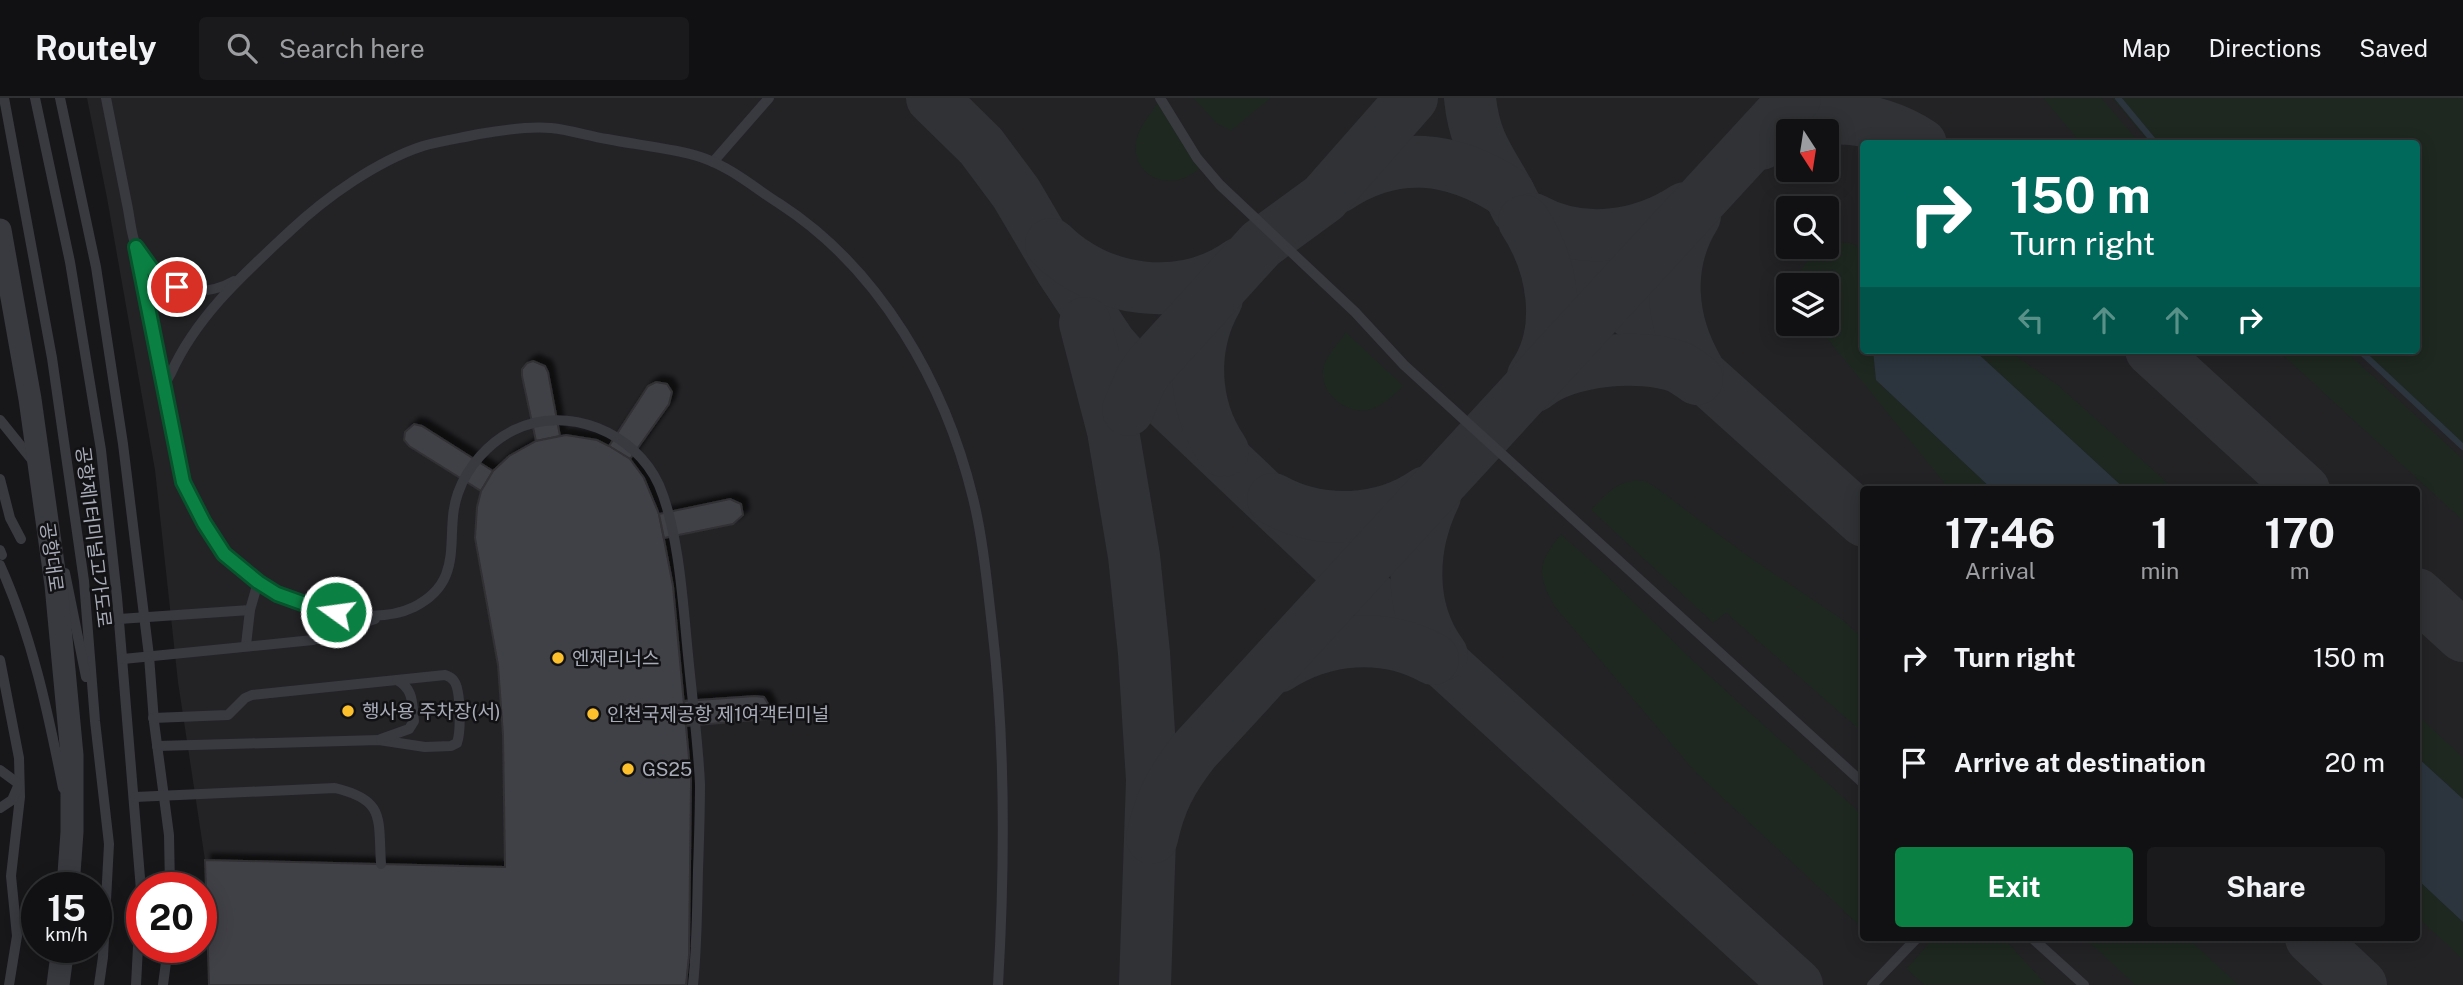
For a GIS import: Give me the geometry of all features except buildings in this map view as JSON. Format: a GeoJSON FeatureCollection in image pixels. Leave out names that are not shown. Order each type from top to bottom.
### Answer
{"type":"FeatureCollection","features":[{"type":"Feature","properties":{"kind":"street","name":"공항대로"},"geometry":{"type":"LineString","coordinates":[[0,230],[30,399],[56,585],[71,743],[72,832],[69,872]]}},
{"type":"Feature","properties":{"kind":"street"},"geometry":{"type":"LineString","coordinates":[[58,985],[61,963]]}},
{"type":"Feature","properties":{"kind":"lane","name":"공항제1터미널고가도로"},"geometry":{"type":"LineString","coordinates":[[4,98],[52,358],[84,581],[95,721],[109,844],[99,985]]}},
{"type":"Feature","properties":{"kind":"lane"},"geometry":{"type":"LineString","coordinates":[[35,98],[70,262],[101,450],[135,797],[141,890],[136,985]]}},
{"type":"Feature","properties":{"kind":"lane","name":"공항제1터미널고가도로"},"geometry":{"type":"LineString","coordinates":[[60,98],[96,267],[121,430],[153,718],[169,835],[170,872]]}},
{"type":"Feature","properties":{"kind":"lane"},"geometry":{"type":"LineString","coordinates":[[106,98],[183,482],[204,523],[224,554],[277,594],[316,608],[356,615],[387,615]]}},
{"type":"Feature","properties":{"kind":"lane"},"geometry":{"type":"LineString","coordinates":[[713,162],[769,98]]}},
{"type":"Feature","properties":{"kind":"lane"},"geometry":{"type":"LineString","coordinates":[[1160,98],[1197,158],[1220,185],[1355,312],[1405,365],[1860,780]]}},
{"type":"Feature","properties":{"kind":"lane"},"geometry":{"type":"LineString","coordinates":[[165,387],[176,360],[197,326],[296,224],[331,196],[373,170],[421,147],[495,131],[547,127],[704,158],[753,185],[798,216],[852,263],[910,341],[962,459],[974,499],[999,686],[1004,813],[998,985]]}},
{"type":"Feature","properties":{"kind":"lane"},"geometry":{"type":"LineString","coordinates":[[136,247],[156,275],[177,287],[198,292],[223,287],[246,274]]}},
{"type":"Feature","properties":{"kind":"lane"},"geometry":{"type":"LineString","coordinates":[[123,659],[313,639],[417,606],[437,589],[448,570],[454,545],[452,518],[458,490],[482,452],[511,431],[538,422],[565,419],[590,424],[610,434],[638,454],[656,477],[667,506],[682,585],[699,781],[693,985]]}},
{"type":"Feature","properties":{"kind":"lane"},"geometry":{"type":"LineString","coordinates":[[0,420],[32,458],[47,485],[95,721]]}},
{"type":"Feature","properties":{"kind":"lane"},"geometry":{"type":"LineString","coordinates":[[0,479],[10,518],[21,539]]}},
{"type":"Feature","properties":{"kind":"lane"},"geometry":{"type":"LineString","coordinates":[[1,557],[49,715],[72,832]]}},
{"type":"Feature","properties":{"kind":"lane"},"geometry":{"type":"LineString","coordinates":[[246,645],[250,610],[258,582]]}},
{"type":"Feature","properties":{"kind":"lane"},"geometry":{"type":"LineString","coordinates":[[119,619],[250,610]]}},
{"type":"Feature","properties":{"kind":"lane"},"geometry":{"type":"LineString","coordinates":[[0,660],[19,758],[16,841],[11,876],[17,936],[9,985]]}},
{"type":"Feature","properties":{"kind":"lane"},"geometry":{"type":"LineString","coordinates":[[153,718],[228,715],[245,698],[252,695],[445,675],[454,680],[457,688],[460,734],[457,743],[451,746],[425,747],[379,740],[157,746]]}},
{"type":"Feature","properties":{"kind":"lane"},"geometry":{"type":"LineString","coordinates":[[379,740],[413,726],[411,694],[406,685],[397,680]]}},
{"type":"Feature","properties":{"kind":"lane"},"geometry":{"type":"LineString","coordinates":[[0,770],[19,784]]}},
{"type":"Feature","properties":{"kind":"lane"},"geometry":{"type":"LineString","coordinates":[[0,808],[12,800],[19,784]]}},
{"type":"Feature","properties":{"kind":"lane"},"geometry":{"type":"LineString","coordinates":[[135,797],[335,788],[356,793],[372,804],[378,821],[381,864]]}},
{"type":"Feature","properties":{"kind":"lane"},"geometry":{"type":"LineString","coordinates":[[1872,985],[1914,941]]}},
{"type":"Feature","properties":{"kind":"lane"},"geometry":{"type":"LineString","coordinates":[[2035,941],[2084,985]]}},
{"type":"Feature","properties":{"kind":"lane"},"geometry":{"type":"LineString","coordinates":[[163,985],[166,963]]}},
{"type":"Feature","properties":{"kind":"shaded area"},"geometry":{"type":"Polygon","coordinates":[[[87,98],[2463,98],[2463,985],[209,985],[208,963],[217,963],[217,872],[205,872],[178,682],[155,470],[87,98]]]}},
{"type":"Feature","properties":{"kind":"shaded area"},"geometry":{"type":"Polygon","coordinates":[[[1193,98],[1271,98],[1231,131],[1216,123],[1193,98]]]}},
{"type":"Feature","properties":{"kind":"shaded area"},"geometry":{"type":"Polygon","coordinates":[[[2043,98],[2102,98],[2137,140],[2078,140],[2043,98]]]}},
{"type":"Feature","properties":{"kind":"shaded area"},"geometry":{"type":"Polygon","coordinates":[[[2112,98],[2463,98],[2463,448],[2360,354],[2420,354],[2420,140],[2147,140],[2112,98]]]}},
{"type":"Feature","properties":{"kind":"shaded area"},"geometry":{"type":"Polygon","coordinates":[[[1158,102],[1201,168],[1182,179],[1172,181],[1155,178],[1147,174],[1137,160],[1137,136],[1158,102]]]}},
{"type":"Feature","properties":{"kind":"shaded area"},"geometry":{"type":"Polygon","coordinates":[[[1839,242],[1860,247],[1860,354],[1873,354],[1876,380],[1989,486],[1947,486],[1944,483],[1825,336],[1839,336],[1839,273],[1800,273],[1809,259],[1839,259],[1839,242]]]}},
{"type":"Feature","properties":{"kind":"shaded area"},"geometry":{"type":"Polygon","coordinates":[[[1346,332],[1404,386],[1372,409],[1362,411],[1344,406],[1329,393],[1325,384],[1324,365],[1346,332]]]}},
{"type":"Feature","properties":{"kind":"shaded area"},"geometry":{"type":"Polygon","coordinates":[[[1873,354],[1978,354],[2122,486],[1989,486],[1876,380],[1873,354]]]}},
{"type":"Feature","properties":{"kind":"shaded area"},"geometry":{"type":"Polygon","coordinates":[[[1978,354],[2014,354],[2058,385],[2172,486],[2122,486],[1978,354]]]}},
{"type":"Feature","properties":{"kind":"shaded area"},"geometry":{"type":"Polygon","coordinates":[[[2281,354],[2349,354],[2463,459],[2463,521],[2281,354]]]}},
{"type":"Feature","properties":{"kind":"shaded area"},"geometry":{"type":"Polygon","coordinates":[[[1646,481],[1654,486],[1748,556],[1842,619],[1860,635],[1860,730],[1726,613],[1713,623],[1591,510],[1605,495],[1629,482],[1646,481]]]}},
{"type":"Feature","properties":{"kind":"shaded area"},"geometry":{"type":"Polygon","coordinates":[[[1561,534],[1700,667],[1860,812],[1860,926],[1694,771],[1554,606],[1542,576],[1548,552],[1561,534]]]}},
{"type":"Feature","properties":{"kind":"shaded area"},"geometry":{"type":"Polygon","coordinates":[[[2420,717],[2463,757],[2463,799],[2420,760],[2420,717]]]}},
{"type":"Feature","properties":{"kind":"shaded area"},"geometry":{"type":"Polygon","coordinates":[[[2420,760],[2463,799],[2463,922],[2420,882],[2420,760]]]}},
{"type":"Feature","properties":{"kind":"shaded area"},"geometry":{"type":"Polygon","coordinates":[[[2420,882],[2463,922],[2463,960],[2420,920],[2420,882]]]}},
{"type":"Feature","properties":{"kind":"shaded area"},"geometry":{"type":"Polygon","coordinates":[[[1930,941],[2007,941],[2047,985],[1924,985],[1906,969],[1930,941]]]}},
{"type":"Feature","properties":{"kind":"shaded area"},"geometry":{"type":"Polygon","coordinates":[[[2087,941],[2191,941],[2239,985],[2135,985],[2087,941]]]}},
{"type":"Feature","properties":{"kind":"waterway"},"geometry":{"type":"LineString","coordinates":[[2118,98],[2153,140]]}},
{"type":"Feature","properties":{"kind":"waterway"},"geometry":{"type":"LineString","coordinates":[[2363,354],[2463,447]]}},
{"type":"Feature","properties":{"kind":"taxiway"},"geometry":{"type":"LineString","coordinates":[[932,98],[981,146],[1016,193],[1062,271],[1111,345],[1141,379],[1352,579],[1797,985]]}},
{"type":"Feature","properties":{"kind":"taxiway"},"geometry":{"type":"LineString","coordinates":[[1128,410],[1149,367],[1261,244],[1324,198],[1412,98]]}},
{"type":"Feature","properties":{"kind":"taxiway"},"geometry":{"type":"LineString","coordinates":[[1470,98],[1482,145],[1517,209],[1860,517]]}},
{"type":"Feature","properties":{"kind":"taxiway"},"geometry":{"type":"LineString","coordinates":[[1152,838],[1167,792],[1194,751],[1795,98]]}},
{"type":"Feature","properties":{"kind":"taxiway"},"geometry":{"type":"LineString","coordinates":[[1761,144],[1779,132],[1799,124],[1841,118],[1883,126],[1914,140]]}},
{"type":"Feature","properties":{"kind":"taxiway"},"geometry":{"type":"LineString","coordinates":[[1338,187],[1381,167],[1402,162],[1424,162],[1467,171],[1509,193]]}},
{"type":"Feature","properties":{"kind":"taxiway"},"geometry":{"type":"LineString","coordinates":[[1533,219],[1571,233],[1611,234],[1650,226],[1685,208]]}},
{"type":"Feature","properties":{"kind":"taxiway"},"geometry":{"type":"LineString","coordinates":[[1695,216],[1679,253],[1675,292],[1682,332],[1698,369]]}},
{"type":"Feature","properties":{"kind":"taxiway"},"geometry":{"type":"LineString","coordinates":[[1524,221],[1542,257],[1551,298],[1549,339],[1533,376]]}},
{"type":"Feature","properties":{"kind":"taxiway"},"geometry":{"type":"LineString","coordinates":[[1051,244],[1071,261],[1093,273],[1142,287],[1168,288],[1193,284],[1217,276],[1240,263]]}},
{"type":"Feature","properties":{"kind":"taxiway"},"geometry":{"type":"LineString","coordinates":[[1217,299],[1202,336],[1198,376],[1205,415],[1223,451]]}},
{"type":"Feature","properties":{"kind":"taxiway"},"geometry":{"type":"LineString","coordinates":[[1085,323],[1113,431],[1134,556],[1144,653],[1152,780],[1145,985]]}},
{"type":"Feature","properties":{"kind":"taxiway"},"geometry":{"type":"LineString","coordinates":[[2155,354],[2300,486]]}},
{"type":"Feature","properties":{"kind":"taxiway"},"geometry":{"type":"LineString","coordinates":[[1535,386],[1549,377],[1584,364],[1625,360],[1663,363],[1681,368],[1697,379]]}},
{"type":"Feature","properties":{"kind":"taxiway"},"geometry":{"type":"LineString","coordinates":[[1273,499],[1311,513],[1351,517],[1390,510],[1426,492]]}},
{"type":"Feature","properties":{"kind":"taxiway"},"geometry":{"type":"LineString","coordinates":[[1435,496],[1421,535],[1416,576],[1423,617],[1442,655]]}},
{"type":"Feature","properties":{"kind":"taxiway"},"geometry":{"type":"LineString","coordinates":[[2420,597],[2463,636]]}},
{"type":"Feature","properties":{"kind":"taxiway"},"geometry":{"type":"LineString","coordinates":[[1278,667],[1315,649],[1355,642],[1395,645],[1433,659]]}},
{"type":"Feature","properties":{"kind":"taxiway"},"geometry":{"type":"LineString","coordinates":[[2314,941],[2361,985]]}},
{"type":"Feature","properties":{"kind":"place","name":"엔제리너스"},"geometry":{"type":"Point","coordinates":[558,658]}},
{"type":"Feature","properties":{"kind":"place","name":"행사용 주차장(서)"},"geometry":{"type":"Point","coordinates":[348,711]}},
{"type":"Feature","properties":{"kind":"place","name":"인천국제공항 제1여객터미널"},"geometry":{"type":"Point","coordinates":[593,714]}},
{"type":"Feature","properties":{"kind":"place","name":"GS25"},"geometry":{"type":"Point","coordinates":[628,769]}},
{"type":"Feature","properties":{"kind":"route"},"geometry":{"type":"LineString","coordinates":[[177,287],[156,275],[136,247],[183,482],[224,554],[277,594],[336,612]]}}]}
